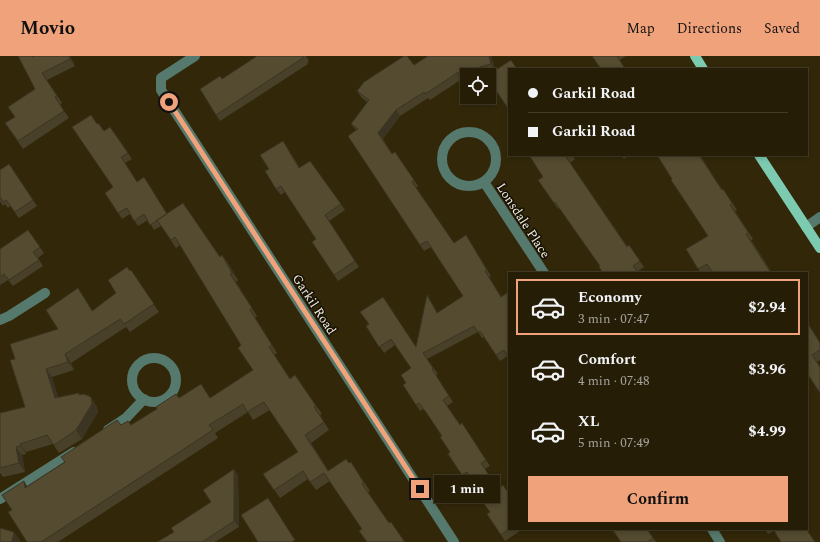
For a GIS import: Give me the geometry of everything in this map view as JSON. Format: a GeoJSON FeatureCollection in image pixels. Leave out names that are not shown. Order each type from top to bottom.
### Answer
{"type":"FeatureCollection","features":[{"type":"Feature","properties":{"kind":"main road"},"geometry":{"type":"LineString","coordinates":[[695,56],[702,68]]}},
{"type":"Feature","properties":{"kind":"main road"},"geometry":{"type":"LineString","coordinates":[[760,156],[820,248]]}},
{"type":"Feature","properties":{"kind":"street","name":"Garkil Road"},"geometry":{"type":"LineString","coordinates":[[195,56],[161,78],[162,90],[454,542]]}},
{"type":"Feature","properties":{"kind":"street","name":"Lonsdale Place"},"geometry":{"type":"LineString","coordinates":[[470,132],[485,138],[491,144],[495,152],[496,160],[494,169],[484,182],[466,186],[457,183],[450,178],[442,161],[443,152],[453,137],[470,132]]}},
{"type":"Feature","properties":{"kind":"street","name":"Lonsdale Place"},"geometry":{"type":"LineString","coordinates":[[484,182],[543,272]]}},
{"type":"Feature","properties":{"kind":"street"},"geometry":{"type":"LineString","coordinates":[[806,227],[820,217]]}},
{"type":"Feature","properties":{"kind":"street"},"geometry":{"type":"LineString","coordinates":[[0,320],[9,316],[45,293]]}},
{"type":"Feature","properties":{"kind":"street"},"geometry":{"type":"LineString","coordinates":[[156,357],[163,359],[174,369],[176,383],[174,390],[158,402],[144,399],[138,395],[132,381],[136,366],[148,358],[156,357]]}},
{"type":"Feature","properties":{"kind":"street"},"geometry":{"type":"LineString","coordinates":[[101,435],[126,418],[144,399]]}},
{"type":"Feature","properties":{"kind":"street"},"geometry":{"type":"LineString","coordinates":[[0,499],[82,447]]}},
{"type":"Feature","properties":{"kind":"street"},"geometry":{"type":"LineString","coordinates":[[713,530],[720,542]]}},
{"type":"Feature","properties":{"kind":"building"},"geometry":{"type":"Polygon","coordinates":[[[18,56],[69,56],[70,59],[42,73],[57,96],[55,97],[64,111],[18,141],[5,123],[15,117],[8,107],[35,89],[18,56]]]}},
{"type":"Feature","properties":{"kind":"building"},"geometry":{"type":"Polygon","coordinates":[[[257,56],[304,56],[216,115],[200,89],[220,76],[222,79],[257,56]]]}},
{"type":"Feature","properties":{"kind":"building"},"geometry":{"type":"Polygon","coordinates":[[[404,56],[407,56],[414,65],[428,56],[489,56],[491,64],[476,68],[460,68],[460,72],[425,94],[424,92],[396,110],[378,133],[392,154],[395,152],[414,180],[412,182],[454,243],[466,235],[501,297],[507,293],[508,295],[508,356],[504,350],[496,355],[480,331],[478,332],[474,326],[423,353],[449,396],[443,400],[460,425],[462,423],[486,460],[481,463],[498,489],[503,485],[508,492],[508,530],[501,535],[487,514],[490,512],[481,500],[483,499],[467,472],[462,475],[448,454],[450,452],[440,437],[442,436],[426,412],[419,403],[416,405],[403,385],[406,383],[401,375],[411,368],[391,339],[379,347],[366,326],[369,324],[360,312],[383,297],[416,347],[427,295],[437,313],[463,296],[427,241],[420,245],[348,136],[358,129],[351,124],[369,100],[357,91],[364,82],[404,56]]]}},
{"type":"Feature","properties":{"kind":"building"},"geometry":{"type":"Polygon","coordinates":[[[592,56],[617,56],[624,68],[600,68],[592,56]]]}},
{"type":"Feature","properties":{"kind":"building"},"geometry":{"type":"Polygon","coordinates":[[[511,60],[516,68],[508,68],[508,108],[496,90],[496,70],[511,60]]]}},
{"type":"Feature","properties":{"kind":"building"},"geometry":{"type":"Polygon","coordinates":[[[91,115],[104,131],[110,127],[128,153],[121,157],[137,182],[144,177],[167,214],[150,225],[144,214],[134,221],[127,208],[118,213],[105,193],[113,187],[72,127],[91,115]]]}},
{"type":"Feature","properties":{"kind":"building"},"geometry":{"type":"Polygon","coordinates":[[[283,141],[299,168],[310,161],[341,204],[325,215],[355,261],[334,275],[312,242],[316,239],[281,186],[276,189],[265,171],[269,169],[260,155],[283,141]]]}},
{"type":"Feature","properties":{"kind":"building"},"geometry":{"type":"Polygon","coordinates":[[[530,156],[568,156],[566,157],[627,247],[629,245],[640,261],[633,266],[637,272],[602,272],[599,267],[600,266],[538,180],[543,177],[530,156]]]}},
{"type":"Feature","properties":{"kind":"building"},"geometry":{"type":"Polygon","coordinates":[[[658,156],[700,156],[732,203],[730,205],[748,232],[746,234],[770,272],[712,272],[707,264],[698,269],[686,249],[708,236],[671,180],[672,179],[658,156]]]}},
{"type":"Feature","properties":{"kind":"building"},"geometry":{"type":"Polygon","coordinates":[[[9,164],[33,200],[15,212],[6,200],[3,202],[1,198],[0,199],[0,170],[9,164]]]}},
{"type":"Feature","properties":{"kind":"building"},"geometry":{"type":"Polygon","coordinates":[[[183,203],[220,257],[222,255],[232,273],[230,274],[252,308],[250,310],[272,345],[269,347],[290,379],[295,375],[316,406],[314,407],[324,422],[305,435],[328,471],[346,459],[349,463],[351,462],[364,483],[362,484],[389,523],[391,522],[404,541],[367,542],[359,531],[362,529],[324,473],[310,482],[303,471],[274,490],[263,474],[298,452],[264,402],[247,412],[243,404],[209,425],[213,430],[41,542],[27,542],[8,512],[12,510],[2,495],[24,481],[25,488],[65,462],[61,457],[117,420],[121,425],[128,421],[131,425],[157,409],[156,407],[176,394],[179,398],[201,384],[210,398],[253,370],[238,348],[241,345],[175,237],[171,240],[157,220],[183,203]]]}},
{"type":"Feature","properties":{"kind":"building"},"geometry":{"type":"Polygon","coordinates":[[[28,230],[40,247],[33,252],[39,260],[9,280],[4,274],[0,277],[0,249],[28,230]]]}},
{"type":"Feature","properties":{"kind":"building"},"geometry":{"type":"Polygon","coordinates":[[[127,267],[130,271],[131,270],[154,304],[124,324],[120,319],[65,354],[68,362],[46,369],[55,398],[79,393],[79,395],[84,394],[91,397],[92,404],[76,430],[54,445],[47,435],[20,444],[21,446],[16,447],[19,463],[0,468],[0,413],[25,407],[10,360],[15,359],[10,344],[58,329],[46,310],[78,288],[92,311],[116,293],[108,280],[127,267]]]}},
{"type":"Feature","properties":{"kind":"building"},"geometry":{"type":"Polygon","coordinates":[[[809,325],[820,343],[820,350],[812,355],[820,367],[820,393],[808,375],[809,325]]]}},
{"type":"Feature","properties":{"kind":"building"},"geometry":{"type":"Polygon","coordinates":[[[234,469],[234,521],[202,542],[157,542],[174,532],[171,528],[211,502],[203,490],[234,469]]]}},
{"type":"Feature","properties":{"kind":"building"},"geometry":{"type":"Polygon","coordinates":[[[268,498],[295,540],[292,542],[258,542],[241,515],[268,498]]]}},
{"type":"Feature","properties":{"kind":"building"},"geometry":{"type":"Polygon","coordinates":[[[0,528],[14,532],[12,542],[0,542],[0,528]]]}},
{"type":"Feature","properties":{"kind":"building"},"geometry":{"type":"Polygon","coordinates":[[[613,530],[648,530],[653,538],[647,542],[621,542],[613,530]]]}},
{"type":"Feature","properties":{"kind":"building"},"geometry":{"type":"Polygon","coordinates":[[[774,530],[807,530],[815,542],[781,542],[774,530]]]}},
{"type":"Feature","properties":{"kind":"route"},"geometry":{"type":"LineString","coordinates":[[169,102],[420,489]]}}]}
